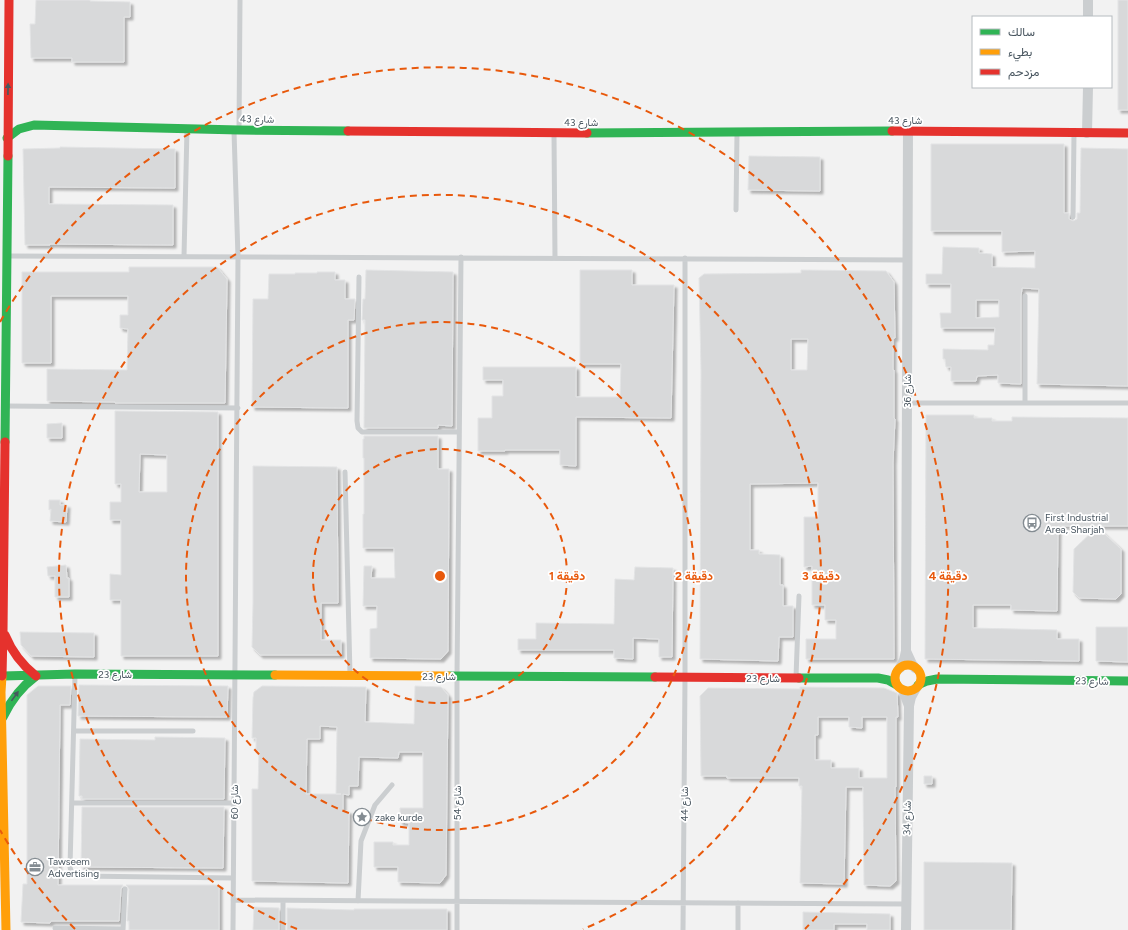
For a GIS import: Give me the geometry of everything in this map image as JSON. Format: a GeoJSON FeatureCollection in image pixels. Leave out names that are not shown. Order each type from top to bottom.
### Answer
{"type":"FeatureCollection","features":[{"type":"Feature","properties":{"kind":"street"},"geometry":{"type":"LineString","coordinates":[[6,930],[1,676],[3,632],[8,0]]}},
{"type":"Feature","properties":{"kind":"street"},"geometry":{"type":"LineString","coordinates":[[1088,0],[1088,16]]}},
{"type":"Feature","properties":{"kind":"street"},"geometry":{"type":"LineString","coordinates":[[1087,133],[1088,88]]}},
{"type":"Feature","properties":{"kind":"street","name":"شارع 43"},"geometry":{"type":"LineString","coordinates":[[7,108],[20,119],[34,125]]}},
{"type":"Feature","properties":{"kind":"street","name":"شارع 43"},"geometry":{"type":"LineString","coordinates":[[7,138],[28,125],[237,130],[554,133],[908,131],[1128,133]]}},
{"type":"Feature","properties":{"kind":"street","name":"شارع 36"},"geometry":{"type":"LineString","coordinates":[[899,669],[904,660],[906,650],[908,131]]}},
{"type":"Feature","properties":{"kind":"street"},"geometry":{"type":"LineString","coordinates":[[2,722],[6,711],[17,693],[36,676],[15,656],[3,632]]}},
{"type":"Feature","properties":{"kind":"street","name":"شارع 36"},"geometry":{"type":"LineString","coordinates":[[906,650],[912,664],[917,670]]}},
{"type":"Feature","properties":{"kind":"street"},"geometry":{"type":"LineString","coordinates":[[908,666],[917,670],[920,680],[917,687],[908,691],[900,688],[895,678],[899,669],[908,666]]}},
{"type":"Feature","properties":{"kind":"street","name":"شارع 23"},"geometry":{"type":"LineString","coordinates":[[878,678],[899,669]]}},
{"type":"Feature","properties":{"kind":"street","name":"شارع 23"},"geometry":{"type":"LineString","coordinates":[[917,670],[936,679]]}},
{"type":"Feature","properties":{"kind":"street","name":"شارع 23"},"geometry":{"type":"LineString","coordinates":[[1,676],[75,674],[878,678],[888,680],[900,688]]}},
{"type":"Feature","properties":{"kind":"street","name":"شارع 23"},"geometry":{"type":"LineString","coordinates":[[917,687],[927,681],[936,679],[1128,681]]}},
{"type":"Feature","properties":{"kind":"street","name":"شارع 34"},"geometry":{"type":"LineString","coordinates":[[906,930],[909,706],[911,697],[917,687]]}},
{"type":"Feature","properties":{"kind":"street","name":"شارع 34"},"geometry":{"type":"LineString","coordinates":[[900,688],[909,706]]}},
{"type":"Feature","properties":{"kind":"lane","name":"شارع 60"},"geometry":{"type":"LineString","coordinates":[[233,930],[238,408],[237,130],[240,0]]}},
{"type":"Feature","properties":{"kind":"lane"},"geometry":{"type":"LineString","coordinates":[[184,256],[187,128]]}},
{"type":"Feature","properties":{"kind":"lane"},"geometry":{"type":"LineString","coordinates":[[736,210],[737,132]]}},
{"type":"Feature","properties":{"kind":"lane"},"geometry":{"type":"LineString","coordinates":[[554,133],[555,258]]}},
{"type":"Feature","properties":{"kind":"lane"},"geometry":{"type":"LineString","coordinates":[[1073,217],[1074,133]]}},
{"type":"Feature","properties":{"kind":"lane"},"geometry":{"type":"LineString","coordinates":[[6,256],[908,260]]}},
{"type":"Feature","properties":{"kind":"lane","name":"شارع 54"},"geometry":{"type":"LineString","coordinates":[[457,930],[457,676],[461,257]]}},
{"type":"Feature","properties":{"kind":"lane","name":"شارع 44"},"geometry":{"type":"LineString","coordinates":[[683,930],[685,677],[685,258]]}},
{"type":"Feature","properties":{"kind":"lane"},"geometry":{"type":"LineString","coordinates":[[359,277],[358,428],[362,432],[459,432]]}},
{"type":"Feature","properties":{"kind":"lane"},"geometry":{"type":"LineString","coordinates":[[1025,296],[1025,403]]}},
{"type":"Feature","properties":{"kind":"lane"},"geometry":{"type":"LineString","coordinates":[[907,403],[1128,403]]}},
{"type":"Feature","properties":{"kind":"lane"},"geometry":{"type":"LineString","coordinates":[[5,406],[238,408]]}},
{"type":"Feature","properties":{"kind":"lane"},"geometry":{"type":"LineString","coordinates":[[345,472],[350,676]]}},
{"type":"Feature","properties":{"kind":"lane"},"geometry":{"type":"LineString","coordinates":[[796,678],[799,596]]}},
{"type":"Feature","properties":{"kind":"lane"},"geometry":{"type":"LineString","coordinates":[[75,674],[70,867],[72,873],[74,875],[81,876],[234,878]]}},
{"type":"Feature","properties":{"kind":"lane"},"geometry":{"type":"LineString","coordinates":[[74,730],[193,731]]}},
{"type":"Feature","properties":{"kind":"lane"},"geometry":{"type":"LineString","coordinates":[[358,901],[361,841],[375,805],[392,785]]}},
{"type":"Feature","properties":{"kind":"lane"},"geometry":{"type":"LineString","coordinates":[[72,803],[234,803]]}},
{"type":"Feature","properties":{"kind":"lane"},"geometry":{"type":"LineString","coordinates":[[0,890],[6,881]]}},
{"type":"Feature","properties":{"kind":"lane"},"geometry":{"type":"LineString","coordinates":[[55,928],[123,929],[125,889]]}},
{"type":"Feature","properties":{"kind":"lane"},"geometry":{"type":"LineString","coordinates":[[233,900],[907,904]]}},
{"type":"Feature","properties":{"kind":"lane"},"geometry":{"type":"LineString","coordinates":[[283,901],[283,930]]}},
{"type":"Feature","properties":{"kind":"lane"},"geometry":{"type":"LineString","coordinates":[[738,903],[738,930]]}},
{"type":"Feature","properties":{"kind":"building"},"geometry":{"type":"Polygon","coordinates":[[[36,0],[130,2],[130,17],[124,17],[124,62],[72,62],[72,58],[31,58],[30,24],[35,24],[36,0]]]}},
{"type":"Feature","properties":{"kind":"building"},"geometry":{"type":"Polygon","coordinates":[[[1118,0],[1128,0],[1128,110],[1118,110],[1118,0]]]}},
{"type":"Feature","properties":{"kind":"building"},"geometry":{"type":"Polygon","coordinates":[[[931,144],[1064,144],[1064,213],[1069,213],[1069,219],[1073,221],[1077,219],[1077,213],[1080,213],[1081,148],[1128,149],[1128,386],[1037,384],[1039,289],[1022,288],[1021,384],[998,383],[998,375],[977,376],[976,381],[951,381],[951,367],[946,367],[945,359],[943,359],[943,349],[988,350],[988,345],[994,345],[995,328],[941,328],[940,313],[951,313],[951,284],[926,284],[926,274],[942,274],[943,247],[979,248],[979,253],[992,254],[992,267],[1035,268],[1035,251],[1002,252],[1002,231],[931,231],[931,144]],[[976,300],[976,318],[999,317],[999,300],[976,300]]]}},
{"type":"Feature","properties":{"kind":"building"},"geometry":{"type":"Polygon","coordinates":[[[60,147],[175,149],[175,188],[49,187],[49,204],[173,205],[173,245],[25,245],[23,149],[60,147]]]}},
{"type":"Feature","properties":{"kind":"building"},"geometry":{"type":"Polygon","coordinates":[[[749,156],[820,157],[820,191],[748,190],[749,156]]]}},
{"type":"Feature","properties":{"kind":"building"},"geometry":{"type":"Polygon","coordinates":[[[129,267],[217,267],[227,279],[225,403],[115,403],[47,401],[47,369],[127,370],[128,329],[120,328],[120,315],[128,315],[128,296],[51,296],[51,363],[22,363],[22,272],[129,272],[129,267]]]}},
{"type":"Feature","properties":{"kind":"building"},"geometry":{"type":"Polygon","coordinates":[[[366,270],[453,272],[452,426],[438,425],[438,428],[364,428],[365,320],[362,320],[363,299],[365,299],[366,270]]]}},
{"type":"Feature","properties":{"kind":"building"},"geometry":{"type":"Polygon","coordinates":[[[580,270],[632,270],[632,285],[674,285],[671,418],[576,417],[576,466],[560,465],[560,450],[478,451],[478,418],[492,418],[492,396],[503,396],[503,380],[483,380],[483,367],[576,367],[576,397],[620,397],[621,364],[580,364],[580,270]]]}},
{"type":"Feature","properties":{"kind":"building"},"geometry":{"type":"Polygon","coordinates":[[[801,270],[886,271],[894,282],[894,659],[806,659],[806,639],[836,639],[836,620],[825,620],[825,605],[812,605],[812,566],[804,567],[804,517],[818,517],[818,483],[750,484],[750,550],[759,550],[759,554],[780,555],[780,585],[783,585],[783,606],[793,606],[793,637],[779,637],[778,661],[700,659],[701,371],[699,278],[704,274],[801,273],[801,270]],[[791,339],[791,370],[807,370],[808,339],[791,339]]]}},
{"type":"Feature","properties":{"kind":"building"},"geometry":{"type":"Polygon","coordinates":[[[335,272],[335,280],[345,280],[345,299],[355,299],[354,320],[348,320],[348,408],[252,407],[253,299],[268,299],[269,274],[335,272]]]}},
{"type":"Feature","properties":{"kind":"building"},"geometry":{"type":"Polygon","coordinates":[[[115,411],[218,412],[218,656],[121,656],[121,600],[110,600],[110,574],[121,575],[121,520],[110,520],[110,502],[121,502],[121,484],[115,484],[115,411]],[[140,454],[139,492],[167,492],[167,455],[140,454]]]}},
{"type":"Feature","properties":{"kind":"building"},"geometry":{"type":"Polygon","coordinates":[[[926,415],[974,415],[974,418],[992,418],[992,421],[1012,421],[1012,417],[1128,418],[1128,526],[1058,526],[1057,611],[1011,610],[1011,605],[973,605],[973,628],[1057,630],[1057,639],[1079,639],[1079,661],[925,659],[926,415]]]}},
{"type":"Feature","properties":{"kind":"building"},"geometry":{"type":"Polygon","coordinates":[[[62,423],[62,438],[47,438],[47,424],[62,423]]]}},
{"type":"Feature","properties":{"kind":"building"},"geometry":{"type":"Polygon","coordinates":[[[364,436],[438,436],[438,469],[449,469],[448,651],[441,659],[370,658],[370,629],[377,628],[377,606],[363,606],[364,566],[372,566],[371,578],[395,578],[394,548],[363,548],[364,436]]]}},
{"type":"Feature","properties":{"kind":"building"},"geometry":{"type":"Polygon","coordinates":[[[253,466],[337,467],[338,603],[321,603],[321,640],[341,640],[341,655],[260,655],[252,647],[253,466]]]}},
{"type":"Feature","properties":{"kind":"building"},"geometry":{"type":"Polygon","coordinates":[[[49,500],[60,500],[60,505],[67,505],[66,522],[50,521],[51,509],[49,510],[49,500]]]}},
{"type":"Feature","properties":{"kind":"building"},"geometry":{"type":"Polygon","coordinates":[[[1097,527],[1121,549],[1121,594],[1116,599],[1079,598],[1073,592],[1074,549],[1097,527]]]}},
{"type":"Feature","properties":{"kind":"building"},"geometry":{"type":"Polygon","coordinates":[[[66,565],[67,578],[69,578],[69,597],[55,597],[55,576],[48,576],[47,567],[66,565]]]}},
{"type":"Feature","properties":{"kind":"building"},"geometry":{"type":"Polygon","coordinates":[[[635,567],[673,568],[672,657],[659,657],[659,639],[633,638],[633,659],[614,658],[614,650],[518,650],[518,639],[536,639],[536,623],[614,624],[615,579],[634,580],[635,567]]]}},
{"type":"Feature","properties":{"kind":"building"},"geometry":{"type":"Polygon","coordinates":[[[1096,627],[1128,627],[1128,662],[1096,661],[1096,627]]]}},
{"type":"Feature","properties":{"kind":"building"},"geometry":{"type":"Polygon","coordinates":[[[20,632],[94,633],[94,657],[31,656],[21,645],[20,632]]]}},
{"type":"Feature","properties":{"kind":"building"},"geometry":{"type":"Polygon","coordinates":[[[79,685],[228,686],[227,717],[78,716],[79,685]]]}},
{"type":"Feature","properties":{"kind":"building"},"geometry":{"type":"Polygon","coordinates":[[[38,686],[71,686],[70,705],[60,705],[58,885],[123,885],[121,889],[119,921],[51,921],[50,923],[21,922],[23,884],[27,884],[27,695],[38,686]]]}},
{"type":"Feature","properties":{"kind":"building"},"geometry":{"type":"Polygon","coordinates":[[[262,686],[366,687],[365,722],[414,724],[415,686],[441,687],[448,695],[446,875],[440,883],[398,882],[398,867],[374,867],[374,842],[393,842],[393,845],[409,845],[409,823],[400,822],[400,808],[423,808],[423,752],[399,752],[398,758],[359,757],[358,786],[349,786],[349,795],[343,794],[343,811],[349,811],[348,883],[252,881],[252,789],[258,789],[259,751],[256,751],[256,738],[252,738],[254,692],[262,686]],[[320,726],[320,739],[307,739],[306,794],[336,794],[337,727],[320,726]]]}},
{"type":"Feature","properties":{"kind":"building"},"geometry":{"type":"Polygon","coordinates":[[[800,687],[884,688],[897,693],[898,717],[896,717],[895,787],[896,881],[890,886],[864,885],[863,787],[846,787],[844,884],[800,883],[802,786],[799,786],[799,778],[727,778],[727,776],[701,776],[700,696],[708,688],[800,689],[800,687]],[[818,717],[818,735],[815,735],[815,760],[831,760],[831,768],[859,768],[859,778],[887,778],[887,717],[862,717],[862,728],[849,727],[849,717],[818,717]]]}},
{"type":"Feature","properties":{"kind":"building"},"geometry":{"type":"Polygon","coordinates":[[[155,737],[225,738],[224,799],[82,799],[82,796],[79,796],[80,739],[155,740],[155,737]]]}},
{"type":"Feature","properties":{"kind":"building"},"geometry":{"type":"Polygon","coordinates":[[[924,776],[932,776],[932,784],[924,784],[924,776]]]}},
{"type":"Feature","properties":{"kind":"building"},"geometry":{"type":"Polygon","coordinates":[[[82,807],[224,807],[223,868],[81,867],[82,807]]]}},
{"type":"Feature","properties":{"kind":"building"},"geometry":{"type":"Polygon","coordinates":[[[924,862],[1012,863],[1011,930],[924,930],[924,862]]]}},
{"type":"Feature","properties":{"kind":"building"},"geometry":{"type":"Polygon","coordinates":[[[126,885],[219,885],[219,930],[129,930],[129,921],[127,921],[129,889],[126,885]]]}},
{"type":"Feature","properties":{"kind":"building"},"geometry":{"type":"Polygon","coordinates":[[[254,907],[279,908],[279,930],[253,930],[254,907]]]}},
{"type":"Feature","properties":{"kind":"building"},"geometry":{"type":"Polygon","coordinates":[[[287,908],[354,910],[447,909],[447,930],[287,930],[287,908]]]}},
{"type":"Feature","properties":{"kind":"building"},"geometry":{"type":"Polygon","coordinates":[[[803,912],[890,914],[890,930],[867,930],[867,924],[834,924],[834,930],[803,930],[803,912]]]}},
{"type":"Feature","properties":{"kind":"traffic: fast"},"geometry":{"type":"LineString","coordinates":[[7,138],[19,129],[34,125],[348,131]]}},
{"type":"Feature","properties":{"kind":"traffic: fast"},"geometry":{"type":"LineString","coordinates":[[587,133],[892,131]]}},
{"type":"Feature","properties":{"kind":"traffic: fast"},"geometry":{"type":"LineString","coordinates":[[5,442],[8,156]]}},
{"type":"Feature","properties":{"kind":"traffic: fast"},"geometry":{"type":"LineString","coordinates":[[3,676],[75,674],[275,675]]}},
{"type":"Feature","properties":{"kind":"traffic: fast"},"geometry":{"type":"LineString","coordinates":[[3,717],[17,694],[36,676]]}},
{"type":"Feature","properties":{"kind":"traffic: fast"},"geometry":{"type":"LineString","coordinates":[[448,676],[655,677]]}},
{"type":"Feature","properties":{"kind":"traffic: fast"},"geometry":{"type":"LineString","coordinates":[[799,678],[878,678],[888,680],[897,685]]}},
{"type":"Feature","properties":{"kind":"traffic: fast"},"geometry":{"type":"LineString","coordinates":[[918,685],[937,679],[1128,681]]}},
{"type":"Feature","properties":{"kind":"traffic: slow"},"geometry":{"type":"LineString","coordinates":[[908,665],[917,669],[921,678],[917,687],[908,691],[899,687],[895,678],[899,669],[908,665]]}},
{"type":"Feature","properties":{"kind":"traffic: slow"},"geometry":{"type":"LineString","coordinates":[[275,675],[448,676]]}},
{"type":"Feature","properties":{"kind":"traffic: slow"},"geometry":{"type":"LineString","coordinates":[[2,676],[1,692],[6,930]]}},
{"type":"Feature","properties":{"kind":"traffic: jam"},"geometry":{"type":"LineString","coordinates":[[8,156],[9,0]]}},
{"type":"Feature","properties":{"kind":"traffic: jam"},"geometry":{"type":"LineString","coordinates":[[348,131],[587,133]]}},
{"type":"Feature","properties":{"kind":"traffic: jam"},"geometry":{"type":"LineString","coordinates":[[892,131],[1128,133]]}},
{"type":"Feature","properties":{"kind":"traffic: jam"},"geometry":{"type":"LineString","coordinates":[[2,676],[5,442]]}},
{"type":"Feature","properties":{"kind":"traffic: jam"},"geometry":{"type":"LineString","coordinates":[[5,635],[18,658],[36,676]]}},
{"type":"Feature","properties":{"kind":"traffic: jam"},"geometry":{"type":"LineString","coordinates":[[655,677],[799,678]]}},
{"type":"Feature","properties":{"kind":"place","name":"First Industrial Area, Sharjah"},"geometry":{"type":"Point","coordinates":[1032,523]}},
{"type":"Feature","properties":{"kind":"place","name":"zake kurde"},"geometry":{"type":"Point","coordinates":[362,817]}},
{"type":"Feature","properties":{"kind":"place","name":"Tawseem Advertising"},"geometry":{"type":"Point","coordinates":[35,867]}}]}
